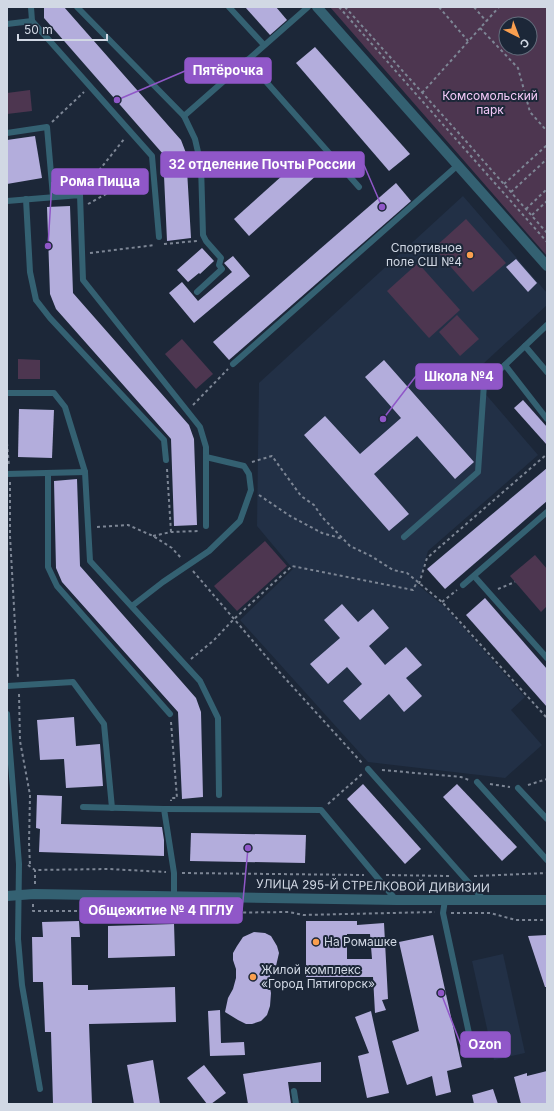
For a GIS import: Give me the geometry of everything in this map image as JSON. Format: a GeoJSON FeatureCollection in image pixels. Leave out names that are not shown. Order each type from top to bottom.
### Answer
{"type":"FeatureCollection","features":[{"type":"Feature","properties":{"kind":"street"},"geometry":{"type":"LineString","coordinates":[[317,7],[547,266]]}},
{"type":"Feature","properties":{"kind":"street","name":"УЛИЦА 295-Й СТРЕЛКОВОЙ ДИВИЗИИ"},"geometry":{"type":"LineString","coordinates":[[7,896],[34,894],[396,900],[547,900]]}},
{"type":"Feature","properties":{"kind":"lane"},"geometry":{"type":"LineString","coordinates":[[31,7],[32,21],[152,156],[159,237]]}},
{"type":"Feature","properties":{"kind":"lane"},"geometry":{"type":"LineString","coordinates":[[77,7],[184,116],[195,139],[201,165],[203,235],[206,241],[221,258],[219,265],[222,269],[197,292]]}},
{"type":"Feature","properties":{"kind":"lane"},"geometry":{"type":"LineString","coordinates":[[229,7],[264,46]]}},
{"type":"Feature","properties":{"kind":"lane"},"geometry":{"type":"LineString","coordinates":[[184,116],[308,7]]}},
{"type":"Feature","properties":{"kind":"lane"},"geometry":{"type":"LineString","coordinates":[[7,24],[32,21]]}},
{"type":"Feature","properties":{"kind":"lane"},"geometry":{"type":"LineString","coordinates":[[247,60],[359,187]]}},
{"type":"Feature","properties":{"kind":"lane"},"geometry":{"type":"LineString","coordinates":[[7,133],[47,127],[53,196]]}},
{"type":"Feature","properties":{"kind":"lane"},"geometry":{"type":"LineString","coordinates":[[233,364],[458,165]]}},
{"type":"Feature","properties":{"kind":"lane"},"geometry":{"type":"LineString","coordinates":[[7,200],[80,195],[83,280],[200,428],[206,447],[206,526]]}},
{"type":"Feature","properties":{"kind":"lane"},"geometry":{"type":"LineString","coordinates":[[26,199],[30,272],[36,300],[50,318],[164,440],[166,460]]}},
{"type":"Feature","properties":{"kind":"lane"},"geometry":{"type":"LineString","coordinates":[[404,537],[478,472],[484,384],[547,325]]}},
{"type":"Feature","properties":{"kind":"lane"},"geometry":{"type":"LineString","coordinates":[[525,346],[547,372]]}},
{"type":"Feature","properties":{"kind":"lane"},"geometry":{"type":"LineString","coordinates":[[505,365],[547,419]]}},
{"type":"Feature","properties":{"kind":"lane"},"geometry":{"type":"LineString","coordinates":[[7,393],[54,393],[65,407],[85,472],[90,561],[200,681],[218,718],[219,794]]}},
{"type":"Feature","properties":{"kind":"lane"},"geometry":{"type":"LineString","coordinates":[[132,606],[209,551],[240,521],[251,490],[249,474],[244,466],[206,458]]}},
{"type":"Feature","properties":{"kind":"lane"},"geometry":{"type":"LineString","coordinates":[[8,474],[85,472]]}},
{"type":"Feature","properties":{"kind":"lane"},"geometry":{"type":"LineString","coordinates":[[48,473],[48,567],[57,586],[170,714]]}},
{"type":"Feature","properties":{"kind":"lane"},"geometry":{"type":"LineString","coordinates":[[462,586],[547,512]]}},
{"type":"Feature","properties":{"kind":"lane"},"geometry":{"type":"LineString","coordinates":[[474,576],[547,658]]}},
{"type":"Feature","properties":{"kind":"lane"},"geometry":{"type":"LineString","coordinates":[[7,686],[73,682],[104,724],[112,808]]}},
{"type":"Feature","properties":{"kind":"lane"},"geometry":{"type":"LineString","coordinates":[[7,714],[19,864],[18,939],[22,985],[40,1088]]}},
{"type":"Feature","properties":{"kind":"lane"},"geometry":{"type":"LineString","coordinates":[[368,769],[484,900]]}},
{"type":"Feature","properties":{"kind":"lane"},"geometry":{"type":"LineString","coordinates":[[477,782],[547,860]]}},
{"type":"Feature","properties":{"kind":"lane"},"geometry":{"type":"LineString","coordinates":[[518,788],[547,819]]}},
{"type":"Feature","properties":{"kind":"lane"},"geometry":{"type":"LineString","coordinates":[[83,807],[321,810],[396,900]]}},
{"type":"Feature","properties":{"kind":"lane"},"geometry":{"type":"LineString","coordinates":[[164,809],[174,873],[174,896]]}},
{"type":"Feature","properties":{"kind":"lane"},"geometry":{"type":"LineString","coordinates":[[445,900],[443,912],[474,1052]]}},
{"type":"Feature","properties":{"kind":"lane"},"geometry":{"type":"LineString","coordinates":[[294,1092],[296,1104]]}},
{"type":"Feature","properties":{"kind":"path"},"geometry":{"type":"LineString","coordinates":[[339,7],[547,242]]}},
{"type":"Feature","properties":{"kind":"path"},"geometry":{"type":"LineString","coordinates":[[345,7],[547,233]]}},
{"type":"Feature","properties":{"kind":"path"},"geometry":{"type":"LineString","coordinates":[[439,7],[468,41]]}},
{"type":"Feature","properties":{"kind":"path"},"geometry":{"type":"LineString","coordinates":[[474,7],[486,21]]}},
{"type":"Feature","properties":{"kind":"path"},"geometry":{"type":"LineString","coordinates":[[422,93],[499,7]]}},
{"type":"Feature","properties":{"kind":"path"},"geometry":{"type":"LineString","coordinates":[[480,28],[518,68],[530,112],[547,131]]}},
{"type":"Feature","properties":{"kind":"path"},"geometry":{"type":"LineString","coordinates":[[47,127],[90,86]]}},
{"type":"Feature","properties":{"kind":"path"},"geometry":{"type":"LineString","coordinates":[[80,195],[131,131]]}},
{"type":"Feature","properties":{"kind":"path"},"geometry":{"type":"LineString","coordinates":[[504,184],[547,144]]}},
{"type":"Feature","properties":{"kind":"path"},"geometry":{"type":"LineString","coordinates":[[511,192],[547,159]]}},
{"type":"Feature","properties":{"kind":"path"},"geometry":{"type":"LineString","coordinates":[[80,208],[154,168]]}},
{"type":"Feature","properties":{"kind":"path"},"geometry":{"type":"LineString","coordinates":[[526,209],[547,189]]}},
{"type":"Feature","properties":{"kind":"path"},"geometry":{"type":"LineString","coordinates":[[531,215],[547,201]]}},
{"type":"Feature","properties":{"kind":"path"},"geometry":{"type":"LineString","coordinates":[[81,255],[156,245],[206,241]]}},
{"type":"Feature","properties":{"kind":"path"},"geometry":{"type":"LineString","coordinates":[[187,411],[233,364]]}},
{"type":"Feature","properties":{"kind":"path"},"geometry":{"type":"LineString","coordinates":[[7,443],[10,543],[20,741],[30,795],[30,865]]}},
{"type":"Feature","properties":{"kind":"path"},"geometry":{"type":"LineString","coordinates":[[185,664],[213,641],[234,619],[292,566],[413,590],[418,583],[427,558],[547,454]]}},
{"type":"Feature","properties":{"kind":"path"},"geometry":{"type":"LineString","coordinates":[[244,466],[272,456],[301,496],[314,505],[322,517],[350,546],[371,556],[393,570],[407,573],[442,602],[547,718]]}},
{"type":"Feature","properties":{"kind":"path"},"geometry":{"type":"LineString","coordinates":[[166,460],[172,532]]}},
{"type":"Feature","properties":{"kind":"path"},"geometry":{"type":"LineString","coordinates":[[251,490],[290,516],[322,533],[344,540]]}},
{"type":"Feature","properties":{"kind":"path"},"geometry":{"type":"LineString","coordinates":[[88,528],[128,525],[153,536],[172,548],[352,754],[368,769],[461,777],[477,782]]}},
{"type":"Feature","properties":{"kind":"path"},"geometry":{"type":"LineString","coordinates":[[153,536],[172,532],[206,531],[206,526]]}},
{"type":"Feature","properties":{"kind":"path"},"geometry":{"type":"LineString","coordinates":[[491,595],[500,588],[515,582]]}},
{"type":"Feature","properties":{"kind":"path"},"geometry":{"type":"LineString","coordinates":[[442,602],[462,586]]}},
{"type":"Feature","properties":{"kind":"path"},"geometry":{"type":"LineString","coordinates":[[170,714],[177,798]]}},
{"type":"Feature","properties":{"kind":"path"},"geometry":{"type":"LineString","coordinates":[[321,810],[368,769]]}},
{"type":"Feature","properties":{"kind":"path"},"geometry":{"type":"LineString","coordinates":[[19,864],[30,865],[35,870],[108,869],[174,873],[462,876],[547,873]]}},
{"type":"Feature","properties":{"kind":"path"},"geometry":{"type":"LineString","coordinates":[[35,870],[33,911],[88,911],[101,906]]}},
{"type":"Feature","properties":{"kind":"path"},"geometry":{"type":"LineString","coordinates":[[189,908],[205,913],[289,912],[303,915],[443,912],[490,913],[516,920],[547,920]]}},
{"type":"Feature","properties":{"kind":"shaded area"},"geometry":{"type":"Polygon","coordinates":[[[463,196],[547,293],[547,305],[470,376],[538,455],[428,551],[418,585],[446,608],[525,697],[511,710],[542,745],[505,778],[368,762],[240,620],[293,569],[257,526],[259,383],[463,196]]]}},
{"type":"Feature","properties":{"kind":"shaded area"},"geometry":{"type":"Polygon","coordinates":[[[503,954],[525,1053],[494,1060],[472,961],[503,954]]]}},
{"type":"Feature","properties":{"kind":"green space","name":"Комсомольский парк"},"geometry":{"type":"Polygon","coordinates":[[[330,7],[547,7],[547,256],[330,7]]]}},
{"type":"Feature","properties":{"kind":"green space"},"geometry":{"type":"Polygon","coordinates":[[[30,90],[32,111],[7,114],[7,93],[30,90]]]}},
{"type":"Feature","properties":{"kind":"green space","name":"Спортивное поле СШ №4"},"geometry":{"type":"Polygon","coordinates":[[[466,219],[506,263],[473,292],[434,248],[466,219]]]}},
{"type":"Feature","properties":{"kind":"green space"},"geometry":{"type":"Polygon","coordinates":[[[418,263],[460,310],[429,338],[387,291],[418,263]]]}},
{"type":"Feature","properties":{"kind":"green space"},"geometry":{"type":"Polygon","coordinates":[[[457,315],[479,339],[460,356],[439,332],[457,315]]]}},
{"type":"Feature","properties":{"kind":"green space"},"geometry":{"type":"Polygon","coordinates":[[[182,339],[213,374],[196,389],[165,354],[182,339]]]}},
{"type":"Feature","properties":{"kind":"green space"},"geometry":{"type":"Polygon","coordinates":[[[18,359],[40,360],[40,379],[18,379],[18,359]]]}},
{"type":"Feature","properties":{"kind":"green space"},"geometry":{"type":"Polygon","coordinates":[[[265,541],[287,566],[237,611],[214,586],[265,541]]]}},
{"type":"Feature","properties":{"kind":"green space"},"geometry":{"type":"Polygon","coordinates":[[[535,555],[547,569],[547,606],[541,612],[510,576],[535,555]]]}},
{"type":"Feature","properties":{"kind":"building"},"geometry":{"type":"Polygon","coordinates":[[[44,7],[64,7],[181,140],[186,153],[191,238],[167,241],[163,154],[44,18],[44,7]]]}},
{"type":"Feature","properties":{"kind":"building"},"geometry":{"type":"Polygon","coordinates":[[[245,7],[276,7],[287,20],[270,35],[245,7]]]}},
{"type":"Feature","properties":{"kind":"building"},"geometry":{"type":"Polygon","coordinates":[[[315,47],[410,154],[389,171],[296,63],[315,47]]]}},
{"type":"Feature","properties":{"kind":"building"},"geometry":{"type":"Polygon","coordinates":[[[35,136],[42,178],[7,184],[7,140],[35,136]]]}},
{"type":"Feature","properties":{"kind":"building"},"geometry":{"type":"Polygon","coordinates":[[[303,157],[318,174],[249,236],[234,219],[303,157]]]}},
{"type":"Feature","properties":{"kind":"building"},"geometry":{"type":"Polygon","coordinates":[[[396,183],[411,201],[229,360],[213,342],[396,183]]]}},
{"type":"Feature","properties":{"kind":"building"},"geometry":{"type":"Polygon","coordinates":[[[70,206],[73,293],[189,425],[194,439],[197,525],[174,526],[171,439],[56,309],[50,294],[47,207],[70,206]]]}},
{"type":"Feature","properties":{"kind":"building"},"geometry":{"type":"Polygon","coordinates":[[[202,248],[214,261],[200,274],[199,273],[188,282],[177,270],[202,248]]]}},
{"type":"Feature","properties":{"kind":"building"},"geometry":{"type":"Polygon","coordinates":[[[233,256],[250,276],[194,323],[169,293],[182,282],[198,301],[232,272],[224,263],[233,256]]]}},
{"type":"Feature","properties":{"kind":"building"},"geometry":{"type":"Polygon","coordinates":[[[516,259],[537,283],[528,292],[506,267],[516,259]]]}},
{"type":"Feature","properties":{"kind":"building"},"geometry":{"type":"Polygon","coordinates":[[[384,360],[474,462],[455,479],[417,436],[374,474],[409,514],[389,531],[304,435],[325,416],[360,454],[401,418],[365,377],[384,360]]]}},
{"type":"Feature","properties":{"kind":"building"},"geometry":{"type":"Polygon","coordinates":[[[523,400],[547,427],[547,445],[514,408],[523,400]]]}},
{"type":"Feature","properties":{"kind":"building"},"geometry":{"type":"Polygon","coordinates":[[[19,409],[54,410],[52,458],[18,457],[19,409]]]}},
{"type":"Feature","properties":{"kind":"building"},"geometry":{"type":"Polygon","coordinates":[[[547,468],[547,501],[445,589],[427,569],[547,468]]]}},
{"type":"Feature","properties":{"kind":"building"},"geometry":{"type":"Polygon","coordinates":[[[77,479],[80,566],[196,698],[201,712],[203,797],[182,799],[178,712],[62,582],[56,568],[54,481],[77,479]]]}},
{"type":"Feature","properties":{"kind":"building"},"geometry":{"type":"Polygon","coordinates":[[[485,598],[547,669],[547,707],[466,615],[485,598]]]}},
{"type":"Feature","properties":{"kind":"building"},"geometry":{"type":"Polygon","coordinates":[[[342,604],[358,622],[373,609],[389,628],[369,646],[385,665],[406,647],[422,665],[406,678],[422,696],[404,712],[389,694],[360,720],[343,701],[362,684],[347,667],[328,684],[310,664],[340,638],[324,620],[342,604]]]}},
{"type":"Feature","properties":{"kind":"building"},"geometry":{"type":"Polygon","coordinates":[[[74,717],[76,746],[100,744],[103,786],[66,788],[64,759],[40,760],[37,720],[74,717]]]}},
{"type":"Feature","properties":{"kind":"building"},"geometry":{"type":"Polygon","coordinates":[[[363,784],[421,849],[405,864],[347,799],[363,784]]]}},
{"type":"Feature","properties":{"kind":"building"},"geometry":{"type":"Polygon","coordinates":[[[457,784],[517,847],[502,861],[443,797],[457,784]]]}},
{"type":"Feature","properties":{"kind":"building"},"geometry":{"type":"Polygon","coordinates":[[[37,795],[62,796],[61,824],[162,827],[164,856],[39,852],[40,829],[36,828],[37,795]]]}},
{"type":"Feature","properties":{"kind":"building"},"geometry":{"type":"Polygon","coordinates":[[[191,833],[306,835],[305,863],[190,861],[191,833]]]}},
{"type":"Feature","properties":{"kind":"building"},"geometry":{"type":"Polygon","coordinates":[[[79,921],[80,937],[71,937],[72,985],[88,985],[88,990],[175,987],[176,1022],[89,1024],[92,1104],[53,1104],[51,1032],[45,1032],[43,982],[33,982],[32,937],[43,937],[42,922],[79,921]]]}},
{"type":"Feature","properties":{"kind":"building"},"geometry":{"type":"Polygon","coordinates":[[[306,921],[357,921],[357,925],[384,923],[388,999],[382,1000],[386,1010],[375,1013],[373,977],[306,977],[306,921]],[[347,934],[347,959],[372,959],[370,934],[347,934]]]}},
{"type":"Feature","properties":{"kind":"building"},"geometry":{"type":"Polygon","coordinates":[[[174,924],[175,956],[108,958],[108,926],[174,924]]]}},
{"type":"Feature","properties":{"kind":"building","name":"Жилой комплекс «Город Пятигорск»"},"geometry":{"type":"Polygon","coordinates":[[[254,932],[265,933],[271,936],[279,953],[276,966],[270,976],[270,1006],[267,1015],[261,1021],[246,1024],[225,1012],[228,998],[233,989],[236,978],[233,953],[243,937],[254,932]]]}},
{"type":"Feature","properties":{"kind":"building"},"geometry":{"type":"Polygon","coordinates":[[[433,935],[462,1067],[447,1071],[451,1092],[436,1096],[432,1076],[407,1085],[392,1041],[419,1031],[399,942],[433,935]]]}},
{"type":"Feature","properties":{"kind":"building"},"geometry":{"type":"Polygon","coordinates":[[[547,935],[547,987],[545,987],[528,936],[547,935]]]}},
{"type":"Feature","properties":{"kind":"building"},"geometry":{"type":"Polygon","coordinates":[[[220,1010],[221,1043],[244,1042],[245,1055],[210,1056],[208,1011],[220,1010]]]}},
{"type":"Feature","properties":{"kind":"building"},"geometry":{"type":"Polygon","coordinates":[[[371,1011],[389,1093],[367,1098],[358,1056],[369,1053],[355,1017],[371,1011]]]}},
{"type":"Feature","properties":{"kind":"building"},"geometry":{"type":"Polygon","coordinates":[[[153,1060],[160,1104],[134,1104],[127,1065],[153,1060]]]}},
{"type":"Feature","properties":{"kind":"building"},"geometry":{"type":"Polygon","coordinates":[[[321,1062],[321,1082],[288,1082],[291,1104],[248,1104],[243,1074],[321,1062]]]}},
{"type":"Feature","properties":{"kind":"building"},"geometry":{"type":"Polygon","coordinates":[[[204,1065],[226,1093],[211,1104],[207,1104],[187,1078],[204,1065]]]}},
{"type":"Feature","properties":{"kind":"building"},"geometry":{"type":"Polygon","coordinates":[[[547,1071],[547,1104],[521,1104],[514,1077],[527,1073],[527,1076],[547,1071]]]}},
{"type":"Feature","properties":{"kind":"building"},"geometry":{"type":"Polygon","coordinates":[[[493,1089],[498,1104],[474,1104],[472,1095],[493,1089]]]}},
{"type":"Feature","properties":{"kind":"place","name":"Пятёрочка"},"geometry":{"type":"Point","coordinates":[117,100]}},
{"type":"Feature","properties":{"kind":"place","name":"32 отделение Почты России"},"geometry":{"type":"Point","coordinates":[382,207]}},
{"type":"Feature","properties":{"kind":"place","name":"Рома Пицца"},"geometry":{"type":"Point","coordinates":[48,246]}},
{"type":"Feature","properties":{"kind":"place","name":"Спортивное поле СШ №4"},"geometry":{"type":"Point","coordinates":[470,255]}},
{"type":"Feature","properties":{"kind":"place","name":"Школа №4"},"geometry":{"type":"Point","coordinates":[383,419]}},
{"type":"Feature","properties":{"kind":"place","name":"Общежитие № 4 ПГЛУ"},"geometry":{"type":"Point","coordinates":[248,848]}},
{"type":"Feature","properties":{"kind":"place","name":"На Ромашке"},"geometry":{"type":"Point","coordinates":[316,942]}},
{"type":"Feature","properties":{"kind":"place","name":"Жилой комплекс «Город Пятигорск»"},"geometry":{"type":"Point","coordinates":[253,977]}},
{"type":"Feature","properties":{"kind":"place","name":"Ozon"},"geometry":{"type":"Point","coordinates":[441,993]}}]}
